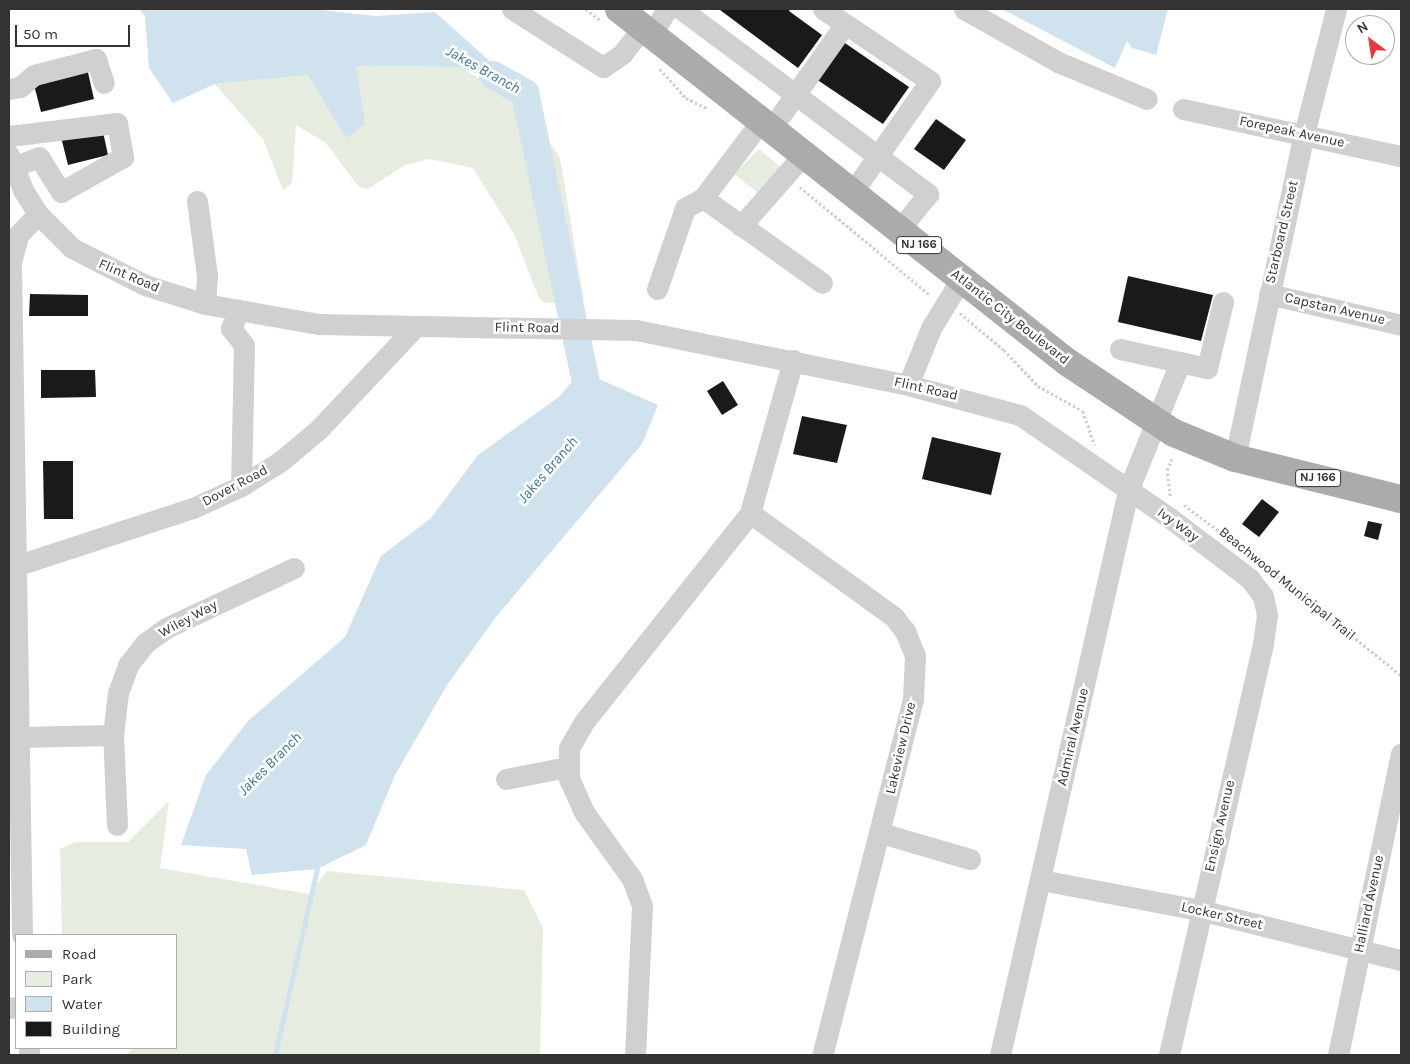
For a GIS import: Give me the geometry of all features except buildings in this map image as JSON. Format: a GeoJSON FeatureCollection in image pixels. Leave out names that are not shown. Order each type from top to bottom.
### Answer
{"type":"FeatureCollection","features":[{"type":"Feature","properties":{"kind":"main road","name":"Atlantic City Boulevard"},"geometry":{"type":"LineString","coordinates":[[619,9],[1067,362],[1156,421],[1198,445],[1235,458],[1401,499]]}},
{"type":"Feature","properties":{"kind":"street"},"geometry":{"type":"LineString","coordinates":[[512,9],[603,67],[622,54],[648,31],[667,9]]}},
{"type":"Feature","properties":{"kind":"street"},"geometry":{"type":"LineString","coordinates":[[681,9],[794,96],[928,194],[899,230]]}},
{"type":"Feature","properties":{"kind":"street"},"geometry":{"type":"LineString","coordinates":[[823,9],[930,81],[852,193]]}},
{"type":"Feature","properties":{"kind":"street"},"geometry":{"type":"LineString","coordinates":[[964,9],[1058,62],[1147,98]]}},
{"type":"Feature","properties":{"kind":"street","name":"Starboard Street"},"geometry":{"type":"LineString","coordinates":[[1235,458],[1268,294],[1304,134],[1336,9]]}},
{"type":"Feature","properties":{"kind":"street"},"geometry":{"type":"LineString","coordinates":[[657,289],[685,208],[703,198],[766,125],[794,96],[845,24]]}},
{"type":"Feature","properties":{"kind":"street"},"geometry":{"type":"LineString","coordinates":[[9,89],[20,87],[34,75],[96,59],[104,83]]}},
{"type":"Feature","properties":{"kind":"street","name":"Forepeak Avenue"},"geometry":{"type":"LineString","coordinates":[[1183,109],[1401,156]]}},
{"type":"Feature","properties":{"kind":"street"},"geometry":{"type":"LineString","coordinates":[[9,136],[30,133],[117,123],[123,157],[61,192],[39,157],[30,133]]}},
{"type":"Feature","properties":{"kind":"street"},"geometry":{"type":"LineString","coordinates":[[741,226],[804,154]]}},
{"type":"Feature","properties":{"kind":"street"},"geometry":{"type":"LineString","coordinates":[[11,161],[39,157]]}},
{"type":"Feature","properties":{"kind":"street","name":"Flint Road"},"geometry":{"type":"LineString","coordinates":[[11,161],[38,214],[72,248],[108,270],[205,304],[238,313],[319,324],[636,330],[793,360],[908,385],[1020,414],[1086,461]]}},
{"type":"Feature","properties":{"kind":"street"},"geometry":{"type":"LineString","coordinates":[[703,198],[822,283]]}},
{"type":"Feature","properties":{"kind":"street"},"geometry":{"type":"LineString","coordinates":[[196,201],[207,276],[205,304]]}},
{"type":"Feature","properties":{"kind":"street"},"geometry":{"type":"LineString","coordinates":[[22,934],[12,567],[10,264],[18,235],[38,214]]}},
{"type":"Feature","properties":{"kind":"street"},"geometry":{"type":"LineString","coordinates":[[908,385],[931,328],[961,278]]}},
{"type":"Feature","properties":{"kind":"street","name":"Capstan Avenue"},"geometry":{"type":"LineString","coordinates":[[1268,294],[1401,324]]}},
{"type":"Feature","properties":{"kind":"street"},"geometry":{"type":"LineString","coordinates":[[1120,349],[1207,368],[1223,302]]}},
{"type":"Feature","properties":{"kind":"street"},"geometry":{"type":"LineString","coordinates":[[238,313],[231,328],[244,345],[241,486]]}},
{"type":"Feature","properties":{"kind":"street","name":"Dover Road"},"geometry":{"type":"LineString","coordinates":[[12,567],[193,508],[241,486],[281,461],[319,429],[415,327]]}},
{"type":"Feature","properties":{"kind":"street"},"geometry":{"type":"LineString","coordinates":[[636,1055],[642,906],[632,879],[584,812],[567,767],[569,748],[584,722],[750,513],[793,360]]}},
{"type":"Feature","properties":{"kind":"street","name":"Admiral Avenue"},"geometry":{"type":"LineString","coordinates":[[1000,1055],[1128,491],[1180,362]]}},
{"type":"Feature","properties":{"kind":"street","name":"Ivy Way"},"geometry":{"type":"LineString","coordinates":[[1086,461],[1128,491],[1170,508],[1250,580],[1263,596]]}},
{"type":"Feature","properties":{"kind":"street","name":"Lakeview Drive"},"geometry":{"type":"LineString","coordinates":[[750,513],[894,617],[905,631],[915,656],[915,683],[881,833],[822,1055]]}},
{"type":"Feature","properties":{"kind":"street","name":"Wiley Way"},"geometry":{"type":"LineString","coordinates":[[117,826],[113,735],[118,693],[128,665],[144,643],[168,627],[294,568]]}},
{"type":"Feature","properties":{"kind":"street","name":"Ensign Avenue"},"geometry":{"type":"LineString","coordinates":[[1169,1055],[1200,910],[1263,644],[1267,615],[1263,596]]}},
{"type":"Feature","properties":{"kind":"street"},"geometry":{"type":"LineString","coordinates":[[16,737],[113,735]]}},
{"type":"Feature","properties":{"kind":"street","name":"Halliard Avenue"},"geometry":{"type":"LineString","coordinates":[[1338,1055],[1401,754]]}},
{"type":"Feature","properties":{"kind":"street"},"geometry":{"type":"LineString","coordinates":[[506,779],[567,767]]}},
{"type":"Feature","properties":{"kind":"street"},"geometry":{"type":"LineString","coordinates":[[881,833],[970,860]]}},
{"type":"Feature","properties":{"kind":"street","name":"Locker Street"},"geometry":{"type":"LineString","coordinates":[[1041,880],[1200,910],[1401,960]]}},
{"type":"Feature","properties":{"kind":"path"},"geometry":{"type":"LineString","coordinates":[[1170,508],[1167,470],[1172,459]]}},
{"type":"Feature","properties":{"kind":"path","name":"Beachwood Municipal Trail"},"geometry":{"type":"LineString","coordinates":[[1170,508],[1192,509],[1237,545]]}},
{"type":"Feature","properties":{"kind":"path","name":"Beachwood Municipal Trail"},"geometry":{"type":"LineString","coordinates":[[1260,563],[1401,675]]}},
{"type":"Feature","properties":{"kind":"path"},"geometry":{"type":"LineString","coordinates":[[1396,671],[1401,669]]}},
{"type":"Feature","properties":{"kind":"green space"},"geometry":{"type":"Polygon","coordinates":[[[355,66],[460,67],[526,105],[560,158],[584,301],[544,303],[539,298],[514,234],[473,168],[429,159],[405,165],[368,189],[358,186],[326,143],[296,125],[292,183],[283,190],[263,139],[215,84],[308,75],[365,124],[355,66]]]}},
{"type":"Feature","properties":{"kind":"green space"},"geometry":{"type":"Polygon","coordinates":[[[759,149],[782,168],[762,196],[734,174],[759,149]]]}},
{"type":"Feature","properties":{"kind":"green space"},"geometry":{"type":"Polygon","coordinates":[[[169,801],[160,868],[309,894],[327,871],[524,890],[543,928],[540,1055],[126,1055],[132,1049],[178,1049],[178,934],[62,934],[60,849],[76,842],[128,842],[169,801]]]}},
{"type":"Feature","properties":{"kind":"water"},"geometry":{"type":"Polygon","coordinates":[[[139,9],[311,9],[376,16],[435,12],[525,93],[460,67],[356,66],[365,124],[346,138],[308,75],[215,84],[173,103],[149,68],[145,16],[139,9]]]}},
{"type":"Feature","properties":{"kind":"water"},"geometry":{"type":"Polygon","coordinates":[[[1002,9],[1168,9],[1156,55],[1132,48],[1127,41],[1115,68],[1002,9]]]}},
{"type":"Feature","properties":{"kind":"water"},"geometry":{"type":"Polygon","coordinates":[[[581,371],[658,405],[642,444],[496,617],[447,685],[395,775],[366,845],[317,869],[252,875],[246,849],[181,845],[206,775],[248,721],[345,637],[381,556],[431,518],[478,455],[560,396],[581,371]]]}},
{"type":"Feature","properties":{"kind":"waterway","name":"Jakes Branch"},"geometry":{"type":"LineString","coordinates":[[493,75],[525,93],[591,406]]}},
{"type":"Feature","properties":{"kind":"waterway","name":"Jakes Branch"},"geometry":{"type":"LineString","coordinates":[[275,1055],[317,869]]}}]}
